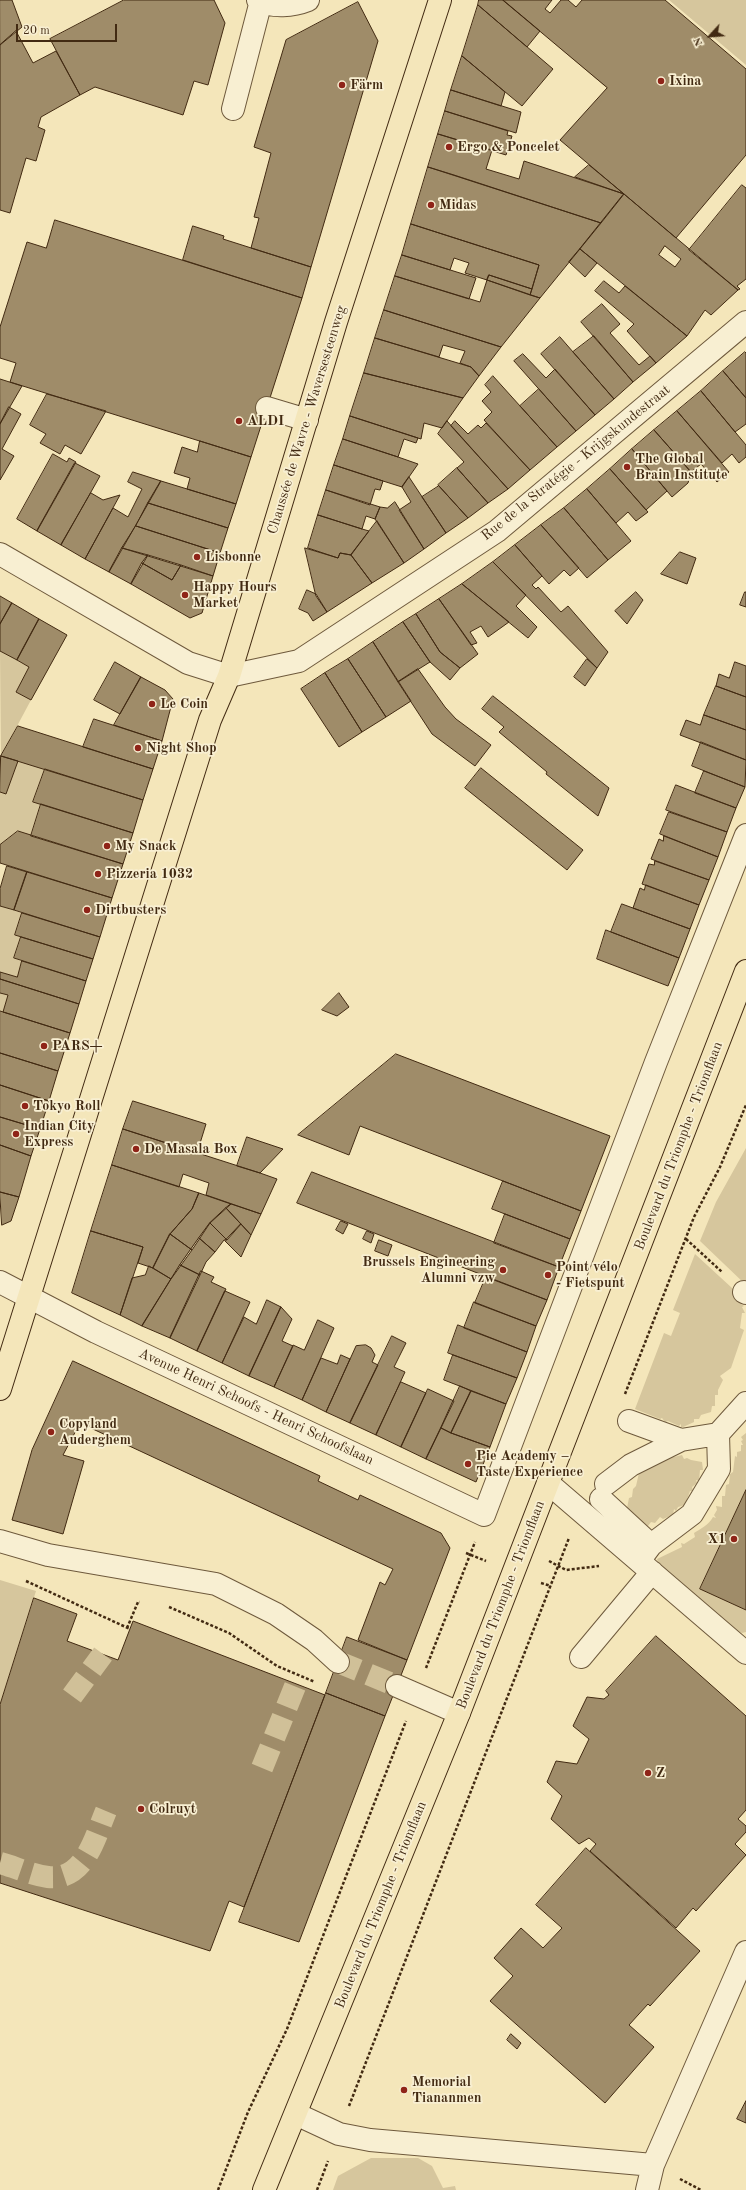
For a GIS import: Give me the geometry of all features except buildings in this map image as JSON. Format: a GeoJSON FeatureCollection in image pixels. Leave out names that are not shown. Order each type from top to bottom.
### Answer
{"type":"FeatureCollection","features":[{"type":"Feature","properties":{"kind":"main road","name":"Chaussée de Wavre - Waversesteenweg"},"geometry":{"type":"LineString","coordinates":[[0,1388],[210,720],[229,676],[307,420],[440,0]]}},
{"type":"Feature","properties":{"kind":"main road","name":"Boulevard du Triomphe - Triomflaan"},"geometry":{"type":"LineString","coordinates":[[264,2190],[459,1713],[746,971]]}},
{"type":"Feature","properties":{"kind":"street"},"geometry":{"type":"LineString","coordinates":[[233,109],[259,1],[280,5],[299,3],[308,0]]}},
{"type":"Feature","properties":{"kind":"street","name":"Rue de la Stratégie - Krijgskundestraat"},"geometry":{"type":"LineString","coordinates":[[229,676],[299,661],[497,531],[746,322]]}},
{"type":"Feature","properties":{"kind":"street"},"geometry":{"type":"LineString","coordinates":[[267,408],[307,420]]}},
{"type":"Feature","properties":{"kind":"street"},"geometry":{"type":"LineString","coordinates":[[0,554],[188,663],[229,676]]}},
{"type":"Feature","properties":{"kind":"street","name":"Avenue Henri Schoofs - Henri Schoofslaan"},"geometry":{"type":"LineString","coordinates":[[0,1282],[96,1332],[484,1515],[656,1062],[746,835]]}},
{"type":"Feature","properties":{"kind":"street"},"geometry":{"type":"LineString","coordinates":[[649,1557],[604,1491],[631,1465],[681,1440],[718,1434],[746,1402]]}},
{"type":"Feature","properties":{"kind":"street"},"geometry":{"type":"LineString","coordinates":[[626,1411],[681,1440]]}},
{"type":"Feature","properties":{"kind":"street"},"geometry":{"type":"LineString","coordinates":[[581,1657],[649,1557],[692,1514],[719,1469],[718,1434]]}},
{"type":"Feature","properties":{"kind":"street"},"geometry":{"type":"LineString","coordinates":[[548,1483],[579,1510],[649,1557],[746,1653]]}},
{"type":"Feature","properties":{"kind":"street"},"geometry":{"type":"LineString","coordinates":[[0,1541],[48,1555],[216,1584],[276,1614],[314,1640],[338,1662]]}},
{"type":"Feature","properties":{"kind":"street"},"geometry":{"type":"LineString","coordinates":[[406,1690],[459,1713]]}},
{"type":"Feature","properties":{"kind":"street"},"geometry":{"type":"LineString","coordinates":[[647,2190],[653,2165],[746,1952]]}},
{"type":"Feature","properties":{"kind":"street"},"geometry":{"type":"LineString","coordinates":[[296,2114],[339,2134],[370,2140],[653,2165]]}},
{"type":"Feature","properties":{"kind":"path"},"geometry":{"type":"LineString","coordinates":[[626,1411],[694,1218],[720,1167],[746,1105]]}},
{"type":"Feature","properties":{"kind":"path"},"geometry":{"type":"LineString","coordinates":[[686,1239],[745,1293]]}},
{"type":"Feature","properties":{"kind":"path"},"geometry":{"type":"LineString","coordinates":[[317,2190],[560,1566],[579,1510]]}},
{"type":"Feature","properties":{"kind":"path"},"geometry":{"type":"LineString","coordinates":[[218,2190],[248,2112],[287,2029],[406,1690],[476,1539]]}},
{"type":"Feature","properties":{"kind":"path"},"geometry":{"type":"LineString","coordinates":[[20,1578],[129,1628],[138,1602],[146,1603]]}},
{"type":"Feature","properties":{"kind":"path"},"geometry":{"type":"LineString","coordinates":[[162,1606],[169,1607],[229,1633],[277,1666],[300,1675]]}},
{"type":"Feature","properties":{"kind":"shaded area"},"geometry":{"type":"Polygon","coordinates":[[[669,0],[746,0],[746,65],[669,0]]]}},
{"type":"Feature","properties":{"kind":"shaded area"},"geometry":{"type":"Polygon","coordinates":[[[0,650],[29,667],[16,692],[31,700],[1,756],[0,650]]]}},
{"type":"Feature","properties":{"kind":"shaded area"},"geometry":{"type":"Polygon","coordinates":[[[18,761],[45,769],[33,802],[41,804],[31,836],[18,831],[0,845],[0,792],[6,794],[18,761]]]}},
{"type":"Feature","properties":{"kind":"shaded area"},"geometry":{"type":"Polygon","coordinates":[[[0,906],[22,913],[15,935],[21,937],[14,958],[22,961],[17,977],[0,972],[0,906]]]}},
{"type":"Feature","properties":{"kind":"shaded area"},"geometry":{"type":"Polygon","coordinates":[[[0,993],[8,995],[3,1012],[0,1011],[0,993]]]}},
{"type":"Feature","properties":{"kind":"shaded area"},"geometry":{"type":"Polygon","coordinates":[[[746,1148],[746,1285],[700,1241],[716,1202],[746,1148]]]}},
{"type":"Feature","properties":{"kind":"shaded area"},"geometry":{"type":"Polygon","coordinates":[[[695,1254],[744,1299],[741,1304],[744,1306],[742,1307],[745,1313],[742,1313],[740,1328],[744,1330],[731,1368],[720,1376],[723,1380],[718,1390],[718,1395],[715,1395],[715,1406],[712,1406],[711,1412],[701,1415],[699,1419],[694,1419],[694,1422],[681,1428],[681,1424],[679,1426],[668,1421],[665,1422],[662,1418],[660,1419],[635,1409],[664,1333],[671,1336],[680,1313],[673,1310],[695,1254]]]}},
{"type":"Feature","properties":{"kind":"shaded area"},"geometry":{"type":"Polygon","coordinates":[[[746,1433],[746,1490],[700,1589],[746,1610],[746,1632],[742,1633],[733,1629],[658,1563],[657,1559],[682,1547],[681,1543],[684,1544],[695,1537],[694,1533],[707,1525],[713,1517],[716,1518],[714,1515],[717,1510],[716,1506],[722,1507],[722,1496],[725,1496],[726,1485],[729,1484],[730,1474],[733,1472],[735,1456],[737,1457],[737,1452],[741,1451],[741,1445],[743,1445],[741,1441],[743,1440],[741,1437],[746,1433]]]}},
{"type":"Feature","properties":{"kind":"shaded area"},"geometry":{"type":"Polygon","coordinates":[[[673,1454],[674,1457],[682,1455],[684,1459],[687,1458],[702,1462],[703,1470],[700,1470],[699,1481],[696,1480],[697,1483],[692,1487],[693,1491],[690,1491],[685,1505],[678,1507],[676,1511],[674,1509],[673,1515],[663,1519],[660,1517],[655,1523],[651,1522],[648,1526],[642,1527],[627,1508],[629,1498],[632,1497],[633,1489],[636,1486],[639,1473],[673,1454]]]}},
{"type":"Feature","properties":{"kind":"shaded area"},"geometry":{"type":"Polygon","coordinates":[[[0,1580],[36,1591],[0,1705],[0,1580]]]}},
{"type":"Feature","properties":{"kind":"shaded area"},"geometry":{"type":"Polygon","coordinates":[[[371,2158],[418,2158],[432,2166],[443,2188],[455,2186],[456,2190],[333,2190],[338,2176],[371,2158]]]}},
{"type":"Feature","properties":{"kind":"tunnel"},"geometry":{"type":"LineString","coordinates":[[72,1696],[103,1654]]}},
{"type":"Feature","properties":{"kind":"tunnel"},"geometry":{"type":"LineString","coordinates":[[338,1662],[397,1686]]}},
{"type":"Feature","properties":{"kind":"tunnel"},"geometry":{"type":"LineString","coordinates":[[262,1768],[296,1684]]}},
{"type":"Feature","properties":{"kind":"tunnel"},"geometry":{"type":"LineString","coordinates":[[0,1863],[48,1877],[61,1876],[71,1872],[80,1865],[87,1855],[106,1811]]}},
{"type":"Feature","properties":{"kind":"place","name":"Ixina"},"geometry":{"type":"Point","coordinates":[661,81]}},
{"type":"Feature","properties":{"kind":"place","name":"Färm"},"geometry":{"type":"Point","coordinates":[342,85]}},
{"type":"Feature","properties":{"kind":"place","name":"Ergo & Poncelet"},"geometry":{"type":"Point","coordinates":[449,147]}},
{"type":"Feature","properties":{"kind":"place","name":"Midas"},"geometry":{"type":"Point","coordinates":[431,205]}},
{"type":"Feature","properties":{"kind":"place","name":"ALDI"},"geometry":{"type":"Point","coordinates":[239,421]}},
{"type":"Feature","properties":{"kind":"place","name":"The Global Brain Institute"},"geometry":{"type":"Point","coordinates":[627,467]}},
{"type":"Feature","properties":{"kind":"place","name":"Lisbonne"},"geometry":{"type":"Point","coordinates":[197,557]}},
{"type":"Feature","properties":{"kind":"place","name":"Happy Hours Market"},"geometry":{"type":"Point","coordinates":[185,595]}},
{"type":"Feature","properties":{"kind":"place","name":"Le Coin"},"geometry":{"type":"Point","coordinates":[152,704]}},
{"type":"Feature","properties":{"kind":"place","name":"Night Shop"},"geometry":{"type":"Point","coordinates":[138,748]}},
{"type":"Feature","properties":{"kind":"place","name":"My Snack"},"geometry":{"type":"Point","coordinates":[107,846]}},
{"type":"Feature","properties":{"kind":"place","name":"Pizzeria 1032"},"geometry":{"type":"Point","coordinates":[98,874]}},
{"type":"Feature","properties":{"kind":"place","name":"Dirtbusters"},"geometry":{"type":"Point","coordinates":[87,910]}},
{"type":"Feature","properties":{"kind":"place","name":"PARS+"},"geometry":{"type":"Point","coordinates":[44,1046]}},
{"type":"Feature","properties":{"kind":"place","name":"Tokyo Roll"},"geometry":{"type":"Point","coordinates":[25,1106]}},
{"type":"Feature","properties":{"kind":"place","name":"Indian City Express"},"geometry":{"type":"Point","coordinates":[16,1134]}},
{"type":"Feature","properties":{"kind":"place","name":"De Masala Box"},"geometry":{"type":"Point","coordinates":[136,1149]}},
{"type":"Feature","properties":{"kind":"place","name":"Brussels Engineering Alumni vzw"},"geometry":{"type":"Point","coordinates":[503,1270]}},
{"type":"Feature","properties":{"kind":"place","name":"Point vélo - Fietspunt"},"geometry":{"type":"Point","coordinates":[548,1275]}},
{"type":"Feature","properties":{"kind":"place","name":"Copyland Auderghem"},"geometry":{"type":"Point","coordinates":[51,1432]}},
{"type":"Feature","properties":{"kind":"place","name":"Pie Academy – Taste Experience"},"geometry":{"type":"Point","coordinates":[468,1464]}},
{"type":"Feature","properties":{"kind":"place","name":"X1"},"geometry":{"type":"Point","coordinates":[734,1539]}},
{"type":"Feature","properties":{"kind":"place","name":"Z"},"geometry":{"type":"Point","coordinates":[648,1773]}},
{"type":"Feature","properties":{"kind":"place","name":"Colruyt"},"geometry":{"type":"Point","coordinates":[141,1809]}},
{"type":"Feature","properties":{"kind":"place","name":"Memorial Tiananmen"},"geometry":{"type":"Point","coordinates":[404,2090]}}]}
